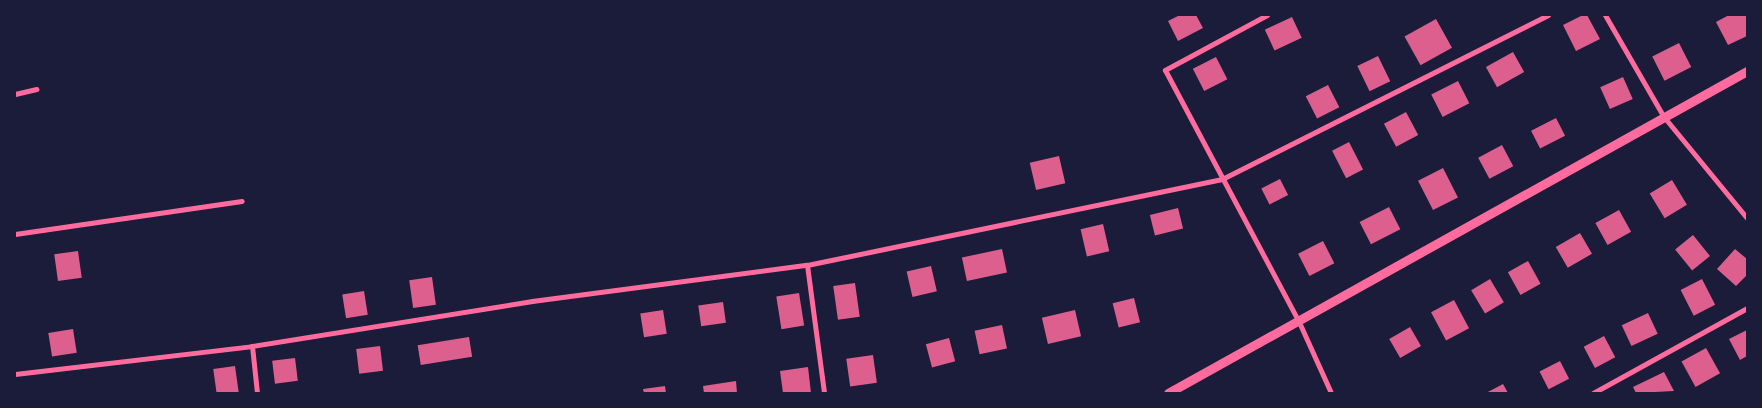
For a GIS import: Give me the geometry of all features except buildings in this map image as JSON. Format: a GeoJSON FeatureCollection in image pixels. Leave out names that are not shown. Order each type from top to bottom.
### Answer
{"type":"FeatureCollection","features":[{"type":"Feature","properties":{"kind":"street"},"geometry":{"type":"LineString","coordinates":[[1267,15],[1165,70],[1299,322],[1331,393]]}},
{"type":"Feature","properties":{"kind":"street"},"geometry":{"type":"LineString","coordinates":[[15,374],[252,346],[532,301],[807,265],[1222,179],[1548,15]]}},
{"type":"Feature","properties":{"kind":"street"},"geometry":{"type":"LineString","coordinates":[[1605,15],[1664,117],[1747,218]]}},
{"type":"Feature","properties":{"kind":"street"},"geometry":{"type":"LineString","coordinates":[[1168,393],[1299,322],[1747,71]]}},
{"type":"Feature","properties":{"kind":"street"},"geometry":{"type":"LineString","coordinates":[[15,94],[36,89]]}},
{"type":"Feature","properties":{"kind":"street"},"geometry":{"type":"LineString","coordinates":[[15,234],[242,201]]}},
{"type":"Feature","properties":{"kind":"street"},"geometry":{"type":"LineString","coordinates":[[807,265],[824,393]]}},
{"type":"Feature","properties":{"kind":"street"},"geometry":{"type":"LineString","coordinates":[[1593,393],[1747,308]]}},
{"type":"Feature","properties":{"kind":"street"},"geometry":{"type":"LineString","coordinates":[[252,346],[257,393]]}}]}
